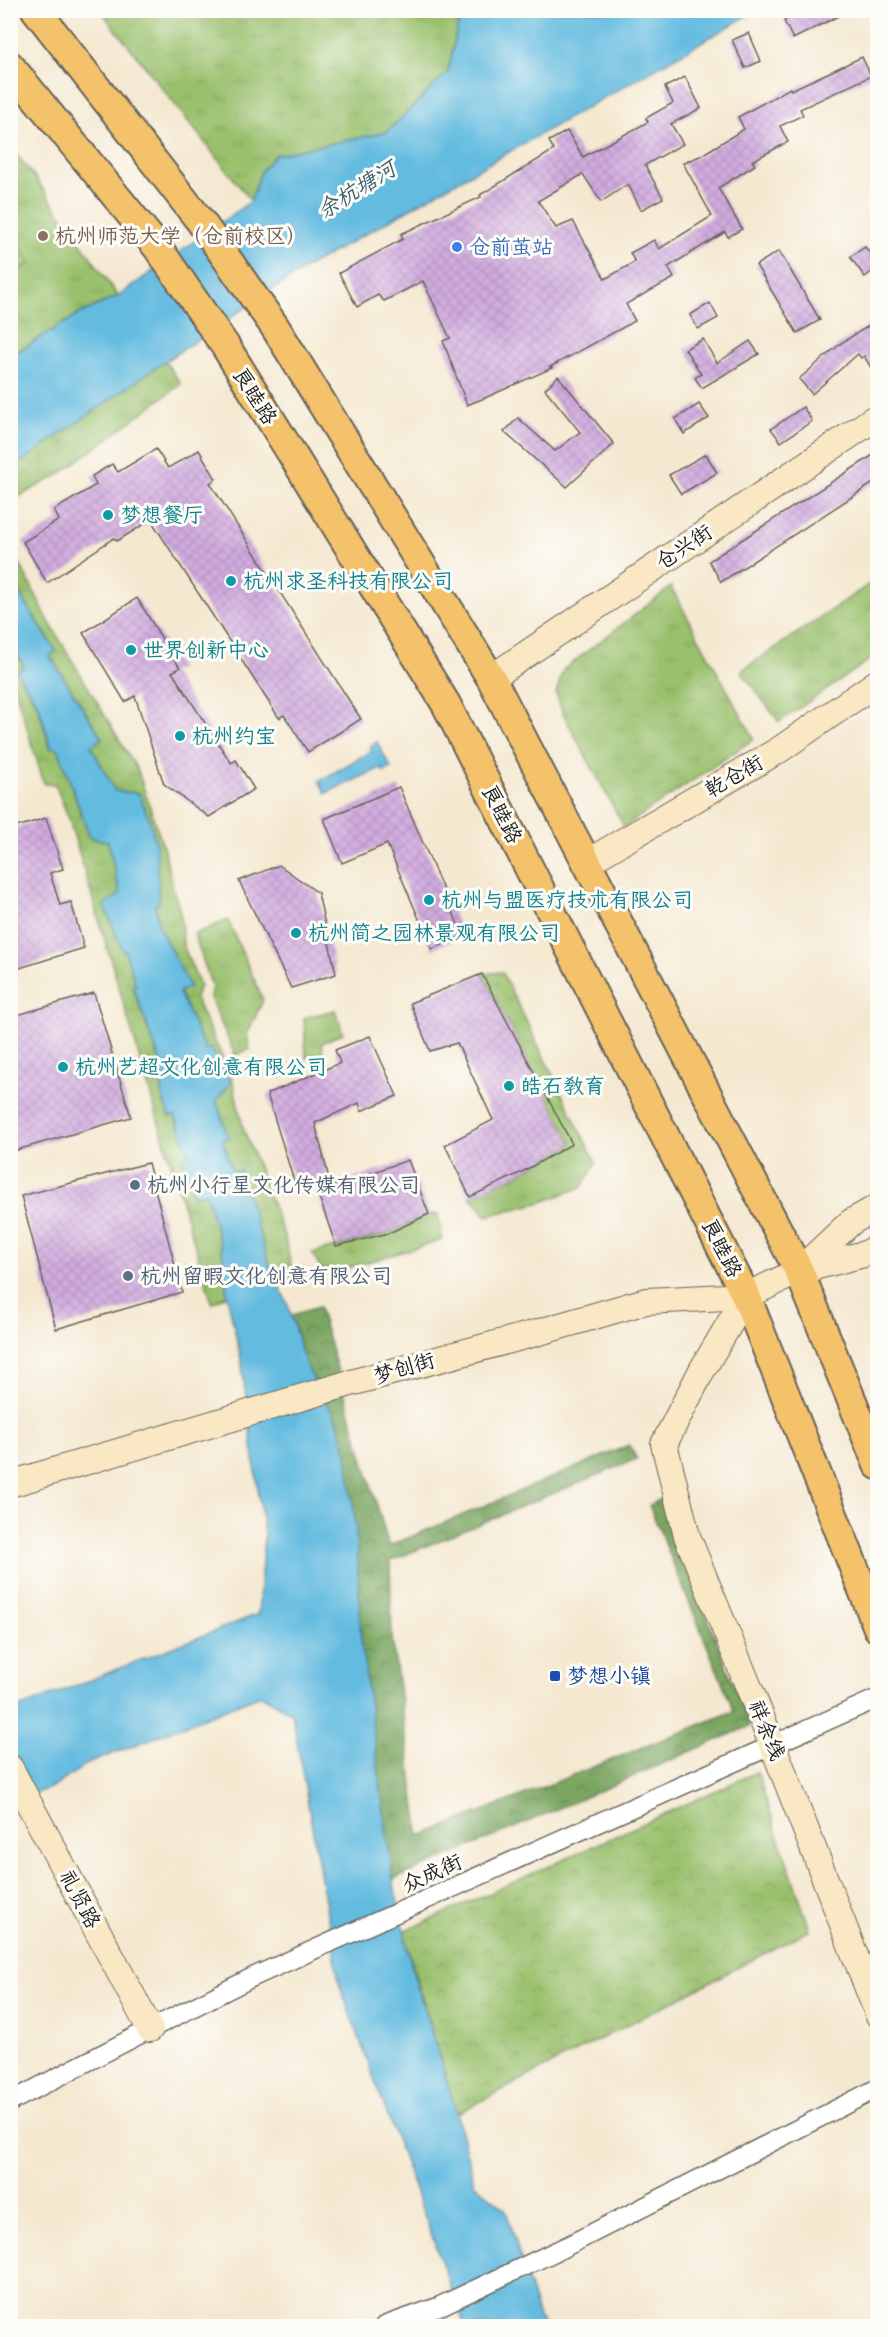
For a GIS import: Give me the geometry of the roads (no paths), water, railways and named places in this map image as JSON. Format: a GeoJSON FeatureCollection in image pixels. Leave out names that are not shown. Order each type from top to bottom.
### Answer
{"type":"FeatureCollection","features":[{"type":"Feature","properties":{"kind":"main road"},"geometry":{"type":"LineString","coordinates":[[36,10],[201,222],[274,327],[491,678],[799,1271],[878,1465]]}},
{"type":"Feature","properties":{"kind":"main road","name":"良睦路"},"geometry":{"type":"LineString","coordinates":[[10,66],[158,248],[229,353],[446,704],[746,1296],[878,1628]]}},
{"type":"Feature","properties":{"kind":"street","name":"仓兴街"},"geometry":{"type":"LineString","coordinates":[[491,678],[878,416]]}},
{"type":"Feature","properties":{"kind":"street","name":"乾仓街"},"geometry":{"type":"LineString","coordinates":[[586,863],[779,750],[878,682]]}},
{"type":"Feature","properties":{"kind":"street"},"geometry":{"type":"LineString","coordinates":[[799,1271],[851,1222],[878,1207]]}},
{"type":"Feature","properties":{"kind":"street"},"geometry":{"type":"LineString","coordinates":[[799,1271],[868,1253],[878,1247]]}},
{"type":"Feature","properties":{"kind":"street","name":"梦创街"},"geometry":{"type":"LineString","coordinates":[[10,1484],[347,1384],[536,1333],[646,1300],[746,1296],[799,1271]]}},
{"type":"Feature","properties":{"kind":"street","name":"祥余线"},"geometry":{"type":"LineString","coordinates":[[746,1296],[702,1370],[664,1444],[687,1536],[773,1746],[878,2014]]}},
{"type":"Feature","properties":{"kind":"street","name":"众成街"},"geometry":{"type":"LineString","coordinates":[[10,2102],[255,1976],[878,1698]]}},
{"type":"Feature","properties":{"kind":"street","name":"礼贤路"},"geometry":{"type":"LineString","coordinates":[[10,1768],[150,2029]]}},
{"type":"Feature","properties":{"kind":"street"},"geometry":{"type":"LineString","coordinates":[[384,2326],[454,2299],[547,2255],[878,2088]]}},
{"type":"Feature","properties":{"kind":"water","name":"余杭塘河"},"geometry":{"type":"Polygon","coordinates":[[[457,11],[756,11],[304,269],[165,361],[11,469],[11,356],[79,314],[118,296],[251,201],[261,171],[275,155],[387,132],[448,72],[459,20],[457,11]]]}},
{"type":"Feature","properties":{"kind":"water"},"geometry":{"type":"Polygon","coordinates":[[[10,579],[56,651],[50,656],[102,738],[91,746],[115,791],[139,793],[156,844],[159,903],[155,904],[159,927],[190,987],[179,992],[205,1049],[211,1048],[231,1083],[216,1101],[229,1138],[223,1140],[232,1171],[240,1170],[268,1261],[288,1305],[305,1364],[338,1423],[347,1455],[356,1528],[361,1640],[393,1880],[413,1972],[454,2104],[474,2183],[506,2210],[539,2318],[544,2326],[465,2326],[340,1986],[292,1713],[261,1695],[87,1764],[55,1786],[11,1802],[11,1711],[258,1614],[264,1535],[241,1359],[227,1295],[223,1255],[206,1193],[194,1196],[182,1157],[190,1154],[175,1116],[169,1117],[162,1095],[162,1066],[133,987],[136,986],[125,950],[123,951],[104,905],[120,894],[108,841],[90,838],[58,748],[51,748],[39,706],[17,672],[24,666],[11,645],[10,579]]]}},
{"type":"Feature","properties":{"kind":"water"},"geometry":{"type":"Polygon","coordinates":[[[377,742],[391,768],[384,772],[381,768],[326,793],[319,781],[372,751],[370,746],[377,742]]]}},
{"type":"Feature","properties":{"kind":"place","name":"杭州师范大学（仓前校区）"},"geometry":{"type":"Point","coordinates":[43,236]}},
{"type":"Feature","properties":{"kind":"place","name":"仓前茧站"},"geometry":{"type":"Point","coordinates":[457,247]}},
{"type":"Feature","properties":{"kind":"place","name":"梦想餐厅"},"geometry":{"type":"Point","coordinates":[108,515]}},
{"type":"Feature","properties":{"kind":"place","name":"杭州求圣科技有限公司"},"geometry":{"type":"Point","coordinates":[231,581]}},
{"type":"Feature","properties":{"kind":"place","name":"世界创新中心"},"geometry":{"type":"Point","coordinates":[131,650]}},
{"type":"Feature","properties":{"kind":"place","name":"杭州约宝"},"geometry":{"type":"Point","coordinates":[180,736]}},
{"type":"Feature","properties":{"kind":"place","name":"杭州与盟医疗技术有限公司"},"geometry":{"type":"Point","coordinates":[429,900]}},
{"type":"Feature","properties":{"kind":"place","name":"杭州简之园林景观有限公司"},"geometry":{"type":"Point","coordinates":[296,933]}},
{"type":"Feature","properties":{"kind":"place","name":"杭州艺超文化创意有限公司"},"geometry":{"type":"Point","coordinates":[63,1067]}},
{"type":"Feature","properties":{"kind":"place","name":"皓石教育"},"geometry":{"type":"Point","coordinates":[509,1086]}},
{"type":"Feature","properties":{"kind":"place","name":"杭州小行星文化传媒有限公司"},"geometry":{"type":"Point","coordinates":[135,1185]}},
{"type":"Feature","properties":{"kind":"place","name":"杭州留暇文化创意有限公司"},"geometry":{"type":"Point","coordinates":[128,1276]}},
{"type":"Feature","properties":{"kind":"place","name":"梦想小镇"},"geometry":{"type":"Point","coordinates":[555,1676]}}]}
